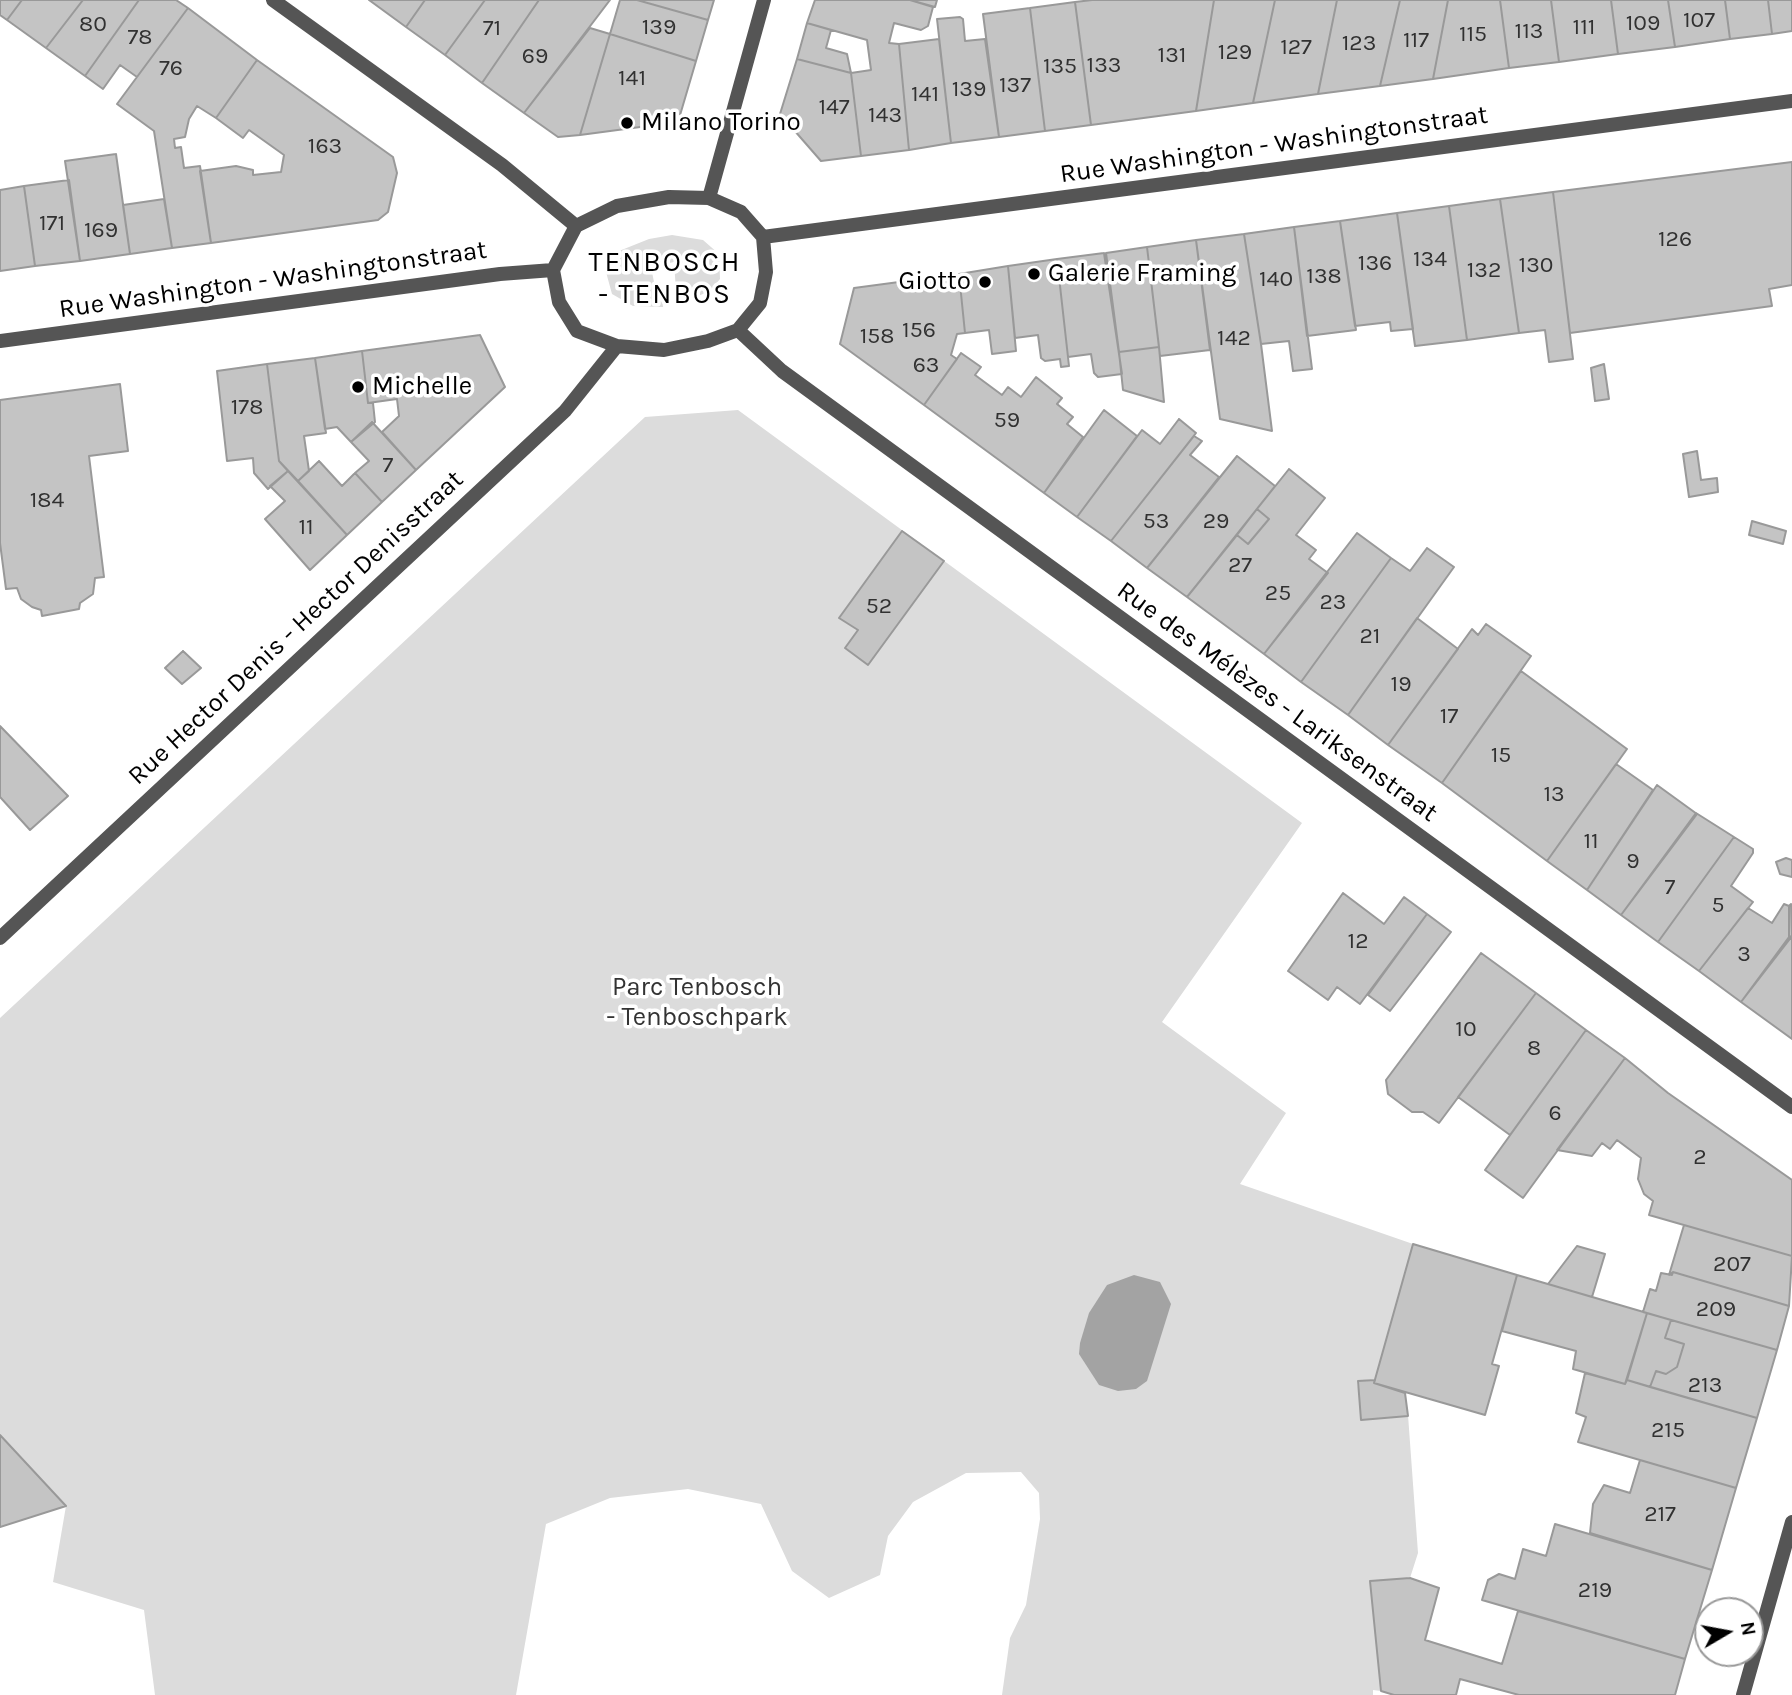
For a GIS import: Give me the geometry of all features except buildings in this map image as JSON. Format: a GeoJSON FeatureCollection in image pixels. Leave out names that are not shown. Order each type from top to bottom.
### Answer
{"type":"FeatureCollection","features":[{"type":"Feature","properties":{"kind":"street"},"geometry":{"type":"LineString","coordinates":[[273,0],[502,165],[576,226]]}},
{"type":"Feature","properties":{"kind":"street"},"geometry":{"type":"LineString","coordinates":[[709,198],[764,0]]}},
{"type":"Feature","properties":{"kind":"street","name":"Rue Washington - Washingtonstraat"},"geometry":{"type":"LineString","coordinates":[[763,237],[1792,101]]}},
{"type":"Feature","properties":{"kind":"street"},"geometry":{"type":"LineString","coordinates":[[668,197],[709,198],[741,212],[763,237],[766,272],[760,303],[738,330],[708,341],[664,350],[617,346],[577,331],[559,302],[553,270],[576,226],[617,206],[668,197]]}},
{"type":"Feature","properties":{"kind":"street","name":"Rue Washington - Washingtonstraat"},"geometry":{"type":"LineString","coordinates":[[0,341],[500,274],[553,270]]}},
{"type":"Feature","properties":{"kind":"street","name":"Rue des Mélèzes - Lariksenstraat"},"geometry":{"type":"LineString","coordinates":[[738,330],[782,371],[1792,1107]]}},
{"type":"Feature","properties":{"kind":"street","name":"Rue Hector Denis - Hector Denisstraat"},"geometry":{"type":"LineString","coordinates":[[0,938],[565,411],[617,346]]}},
{"type":"Feature","properties":{"kind":"street"},"geometry":{"type":"LineString","coordinates":[[1743,1695],[1792,1521]]}},
{"type":"Feature","properties":{"kind":"green space"},"geometry":{"type":"Polygon","coordinates":[[[672,235],[703,240],[719,254],[720,279],[710,291],[677,305],[674,262],[651,267],[654,282],[660,282],[663,307],[633,306],[612,294],[606,272],[619,251],[649,239],[672,235]]]}},
{"type":"Feature","properties":{"kind":"green space","name":"Parc Tenbosch - Tenboschpark"},"geometry":{"type":"Polygon","coordinates":[[[738,410],[1302,823],[1162,1022],[1286,1113],[1240,1184],[1413,1244],[1375,1379],[1357,1381],[1362,1420],[1408,1415],[1418,1553],[1410,1578],[1370,1581],[1381,1691],[1373,1690],[1373,1695],[1002,1695],[1010,1638],[1026,1605],[1040,1519],[1039,1493],[1021,1472],[966,1473],[913,1502],[888,1536],[880,1575],[829,1598],[792,1571],[761,1504],[688,1489],[610,1498],[546,1524],[516,1695],[155,1695],[144,1610],[53,1582],[66,1506],[0,1436],[0,1018],[645,417],[738,410]]]}},
{"type":"Feature","properties":{"kind":"shaded area"},"geometry":{"type":"Polygon","coordinates":[[[1134,1275],[1160,1282],[1171,1304],[1147,1381],[1136,1389],[1118,1391],[1099,1385],[1079,1354],[1080,1343],[1089,1313],[1107,1285],[1134,1275]]]}},
{"type":"Feature","properties":{"kind":"place","name":"Milano Torino"},"geometry":{"type":"Point","coordinates":[627,123]}},
{"type":"Feature","properties":{"kind":"place","name":"Galerie Framing"},"geometry":{"type":"Point","coordinates":[1034,274]}},
{"type":"Feature","properties":{"kind":"place","name":"Giotto"},"geometry":{"type":"Point","coordinates":[985,282]}},
{"type":"Feature","properties":{"kind":"place","name":"Michelle"},"geometry":{"type":"Point","coordinates":[358,387]}},
{"type":"Feature","properties":{"kind":"district","name":"TENBOSCH - TENBOS"},"geometry":{"type":"Point","coordinates":[665,279]}}]}
